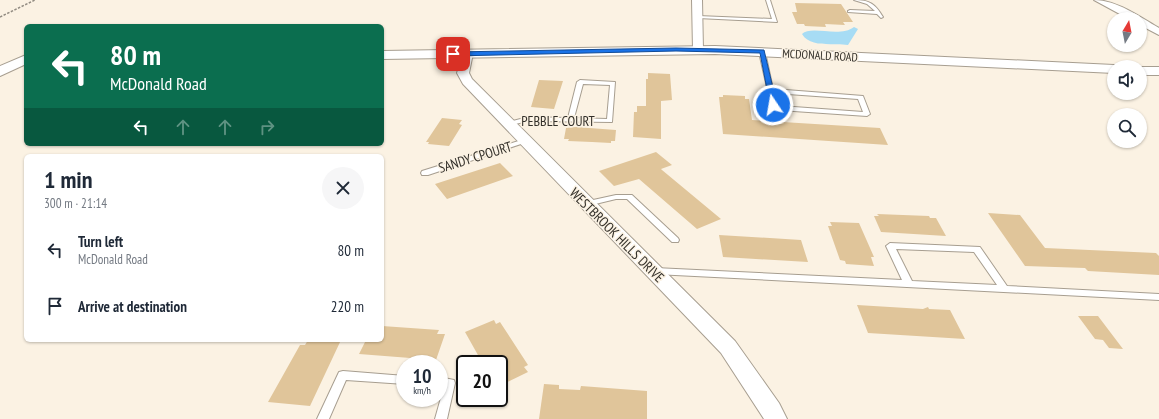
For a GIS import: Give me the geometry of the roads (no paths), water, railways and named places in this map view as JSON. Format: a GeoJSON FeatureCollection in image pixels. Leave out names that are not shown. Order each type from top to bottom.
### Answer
{"type":"FeatureCollection","features":[{"type":"Feature","properties":{"kind":"street"},"geometry":{"type":"LineString","coordinates":[[697,0],[698,50]]}},
{"type":"Feature","properties":{"kind":"street"},"geometry":{"type":"LineString","coordinates":[[1099,0],[1123,12]]}},
{"type":"Feature","properties":{"kind":"street"},"geometry":{"type":"LineString","coordinates":[[1147,25],[1159,32]]}},
{"type":"Feature","properties":{"kind":"street","name":"MCDONALD ROAD"},"geometry":{"type":"LineString","coordinates":[[384,54],[698,50],[1107,69]]}},
{"type":"Feature","properties":{"kind":"street","name":"WESTBROOK HILLS DRIVE"},"geometry":{"type":"LineString","coordinates":[[468,54],[463,73],[467,81],[507,124],[728,347],[776,419]]}},
{"type":"Feature","properties":{"kind":"street"},"geometry":{"type":"LineString","coordinates":[[0,72],[24,60]]}},
{"type":"Feature","properties":{"kind":"street"},"geometry":{"type":"LineString","coordinates":[[1147,71],[1159,72]]}},
{"type":"Feature","properties":{"kind":"lane"},"geometry":{"type":"LineString","coordinates":[[698,18],[776,21],[768,0]]}},
{"type":"Feature","properties":{"kind":"lane"},"geometry":{"type":"LineString","coordinates":[[850,11],[880,15],[873,5],[856,0]]}},
{"type":"Feature","properties":{"kind":"lane"},"geometry":{"type":"LineString","coordinates":[[762,52],[770,91],[773,105],[779,108],[867,114],[861,97],[770,91]]}},
{"type":"Feature","properties":{"kind":"lane","name":"PEBBLE COURT"},"geometry":{"type":"LineString","coordinates":[[507,124],[528,119],[610,121],[613,83],[580,82],[571,119]]}},
{"type":"Feature","properties":{"kind":"lane","name":"SANDY CPOURT"},"geometry":{"type":"LineString","coordinates":[[425,173],[524,141]]}},
{"type":"Feature","properties":{"kind":"lane"},"geometry":{"type":"LineString","coordinates":[[587,204],[616,196],[629,197],[674,240]]}},
{"type":"Feature","properties":{"kind":"lane"},"geometry":{"type":"LineString","coordinates":[[908,283],[890,246],[977,249],[1004,288]]}},
{"type":"Feature","properties":{"kind":"lane"},"geometry":{"type":"LineString","coordinates":[[653,270],[1159,297]]}},
{"type":"Feature","properties":{"kind":"lane"},"geometry":{"type":"LineString","coordinates":[[323,419],[343,375],[396,379]]}},
{"type":"Feature","properties":{"kind":"lane"},"geometry":{"type":"LineString","coordinates":[[448,383],[450,383],[448,391]]}},
{"type":"Feature","properties":{"kind":"lane"},"geometry":{"type":"LineString","coordinates":[[441,419],[444,407]]}},
{"type":"Feature","properties":{"kind":"water"},"geometry":{"type":"Polygon","coordinates":[[[854,27],[858,29],[848,45],[811,42],[802,34],[812,31],[834,32],[848,30],[854,27]]]}}]}
